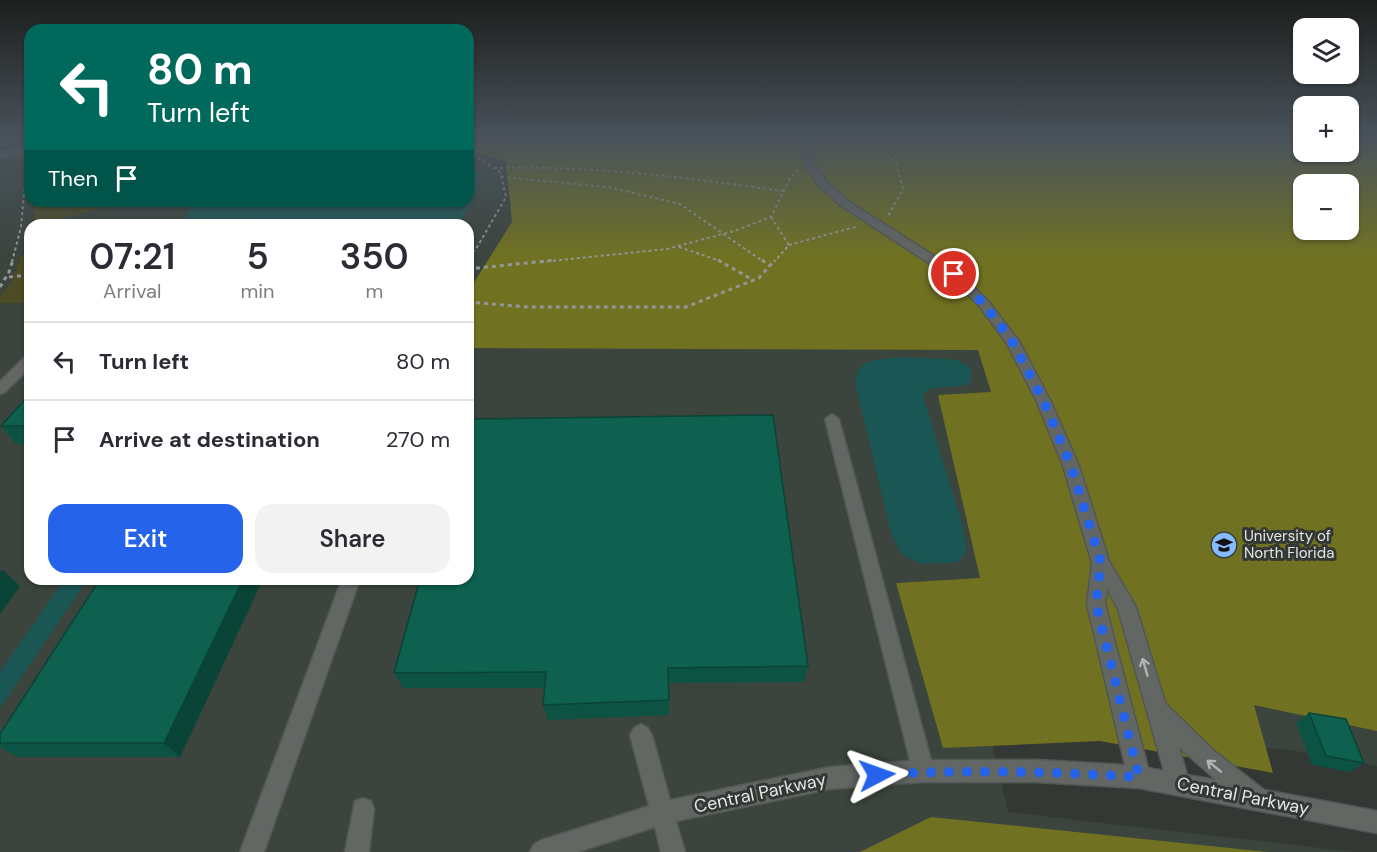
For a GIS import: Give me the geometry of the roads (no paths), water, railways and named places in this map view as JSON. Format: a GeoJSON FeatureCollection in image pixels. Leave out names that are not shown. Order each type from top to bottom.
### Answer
{"type":"FeatureCollection","features":[{"type":"Feature","properties":{"kind":"street"},"geometry":{"type":"LineString","coordinates":[[820,179],[844,203],[954,274],[984,304],[1012,341],[1044,402],[1071,466],[1101,563],[1127,607],[1179,784]]}},
{"type":"Feature","properties":{"kind":"street"},"geometry":{"type":"LineString","coordinates":[[0,389],[24,369]]}},
{"type":"Feature","properties":{"kind":"street"},"geometry":{"type":"LineString","coordinates":[[832,419],[923,771]]}},
{"type":"Feature","properties":{"kind":"street"},"geometry":{"type":"LineString","coordinates":[[1101,563],[1096,604],[1139,777]]}},
{"type":"Feature","properties":{"kind":"street"},"geometry":{"type":"LineString","coordinates":[[252,852],[349,585]]}},
{"type":"Feature","properties":{"kind":"street"},"geometry":{"type":"LineString","coordinates":[[1156,704],[1179,734],[1213,766],[1261,800]]}},
{"type":"Feature","properties":{"kind":"street"},"geometry":{"type":"LineString","coordinates":[[640,735],[673,852]]}},
{"type":"Feature","properties":{"kind":"street","name":"Central Parkway"},"geometry":{"type":"LineString","coordinates":[[542,852],[662,813],[830,778],[923,771],[1037,771],[1139,777],[1377,822]]}},
{"type":"Feature","properties":{"kind":"street"},"geometry":{"type":"LineString","coordinates":[[357,852],[363,809]]}},
{"type":"Feature","properties":{"kind":"water"},"geometry":{"type":"Polygon","coordinates":[[[474,179],[481,179],[474,198],[474,179]]]}},
{"type":"Feature","properties":{"kind":"water"},"geometry":{"type":"Polygon","coordinates":[[[192,207],[469,207],[462,219],[185,219],[192,207]]]}},
{"type":"Feature","properties":{"kind":"water"},"geometry":{"type":"Polygon","coordinates":[[[879,359],[960,361],[971,368],[971,379],[968,385],[928,389],[923,396],[962,524],[967,551],[958,562],[921,564],[901,554],[891,533],[855,382],[863,365],[879,359]]]}},
{"type":"Feature","properties":{"kind":"water"},"geometry":{"type":"Polygon","coordinates":[[[61,585],[84,585],[0,708],[0,672],[61,585]]]}},
{"type":"Feature","properties":{"kind":"place","name":"University of North Florida"},"geometry":{"type":"Point","coordinates":[1224,545]}}]}
